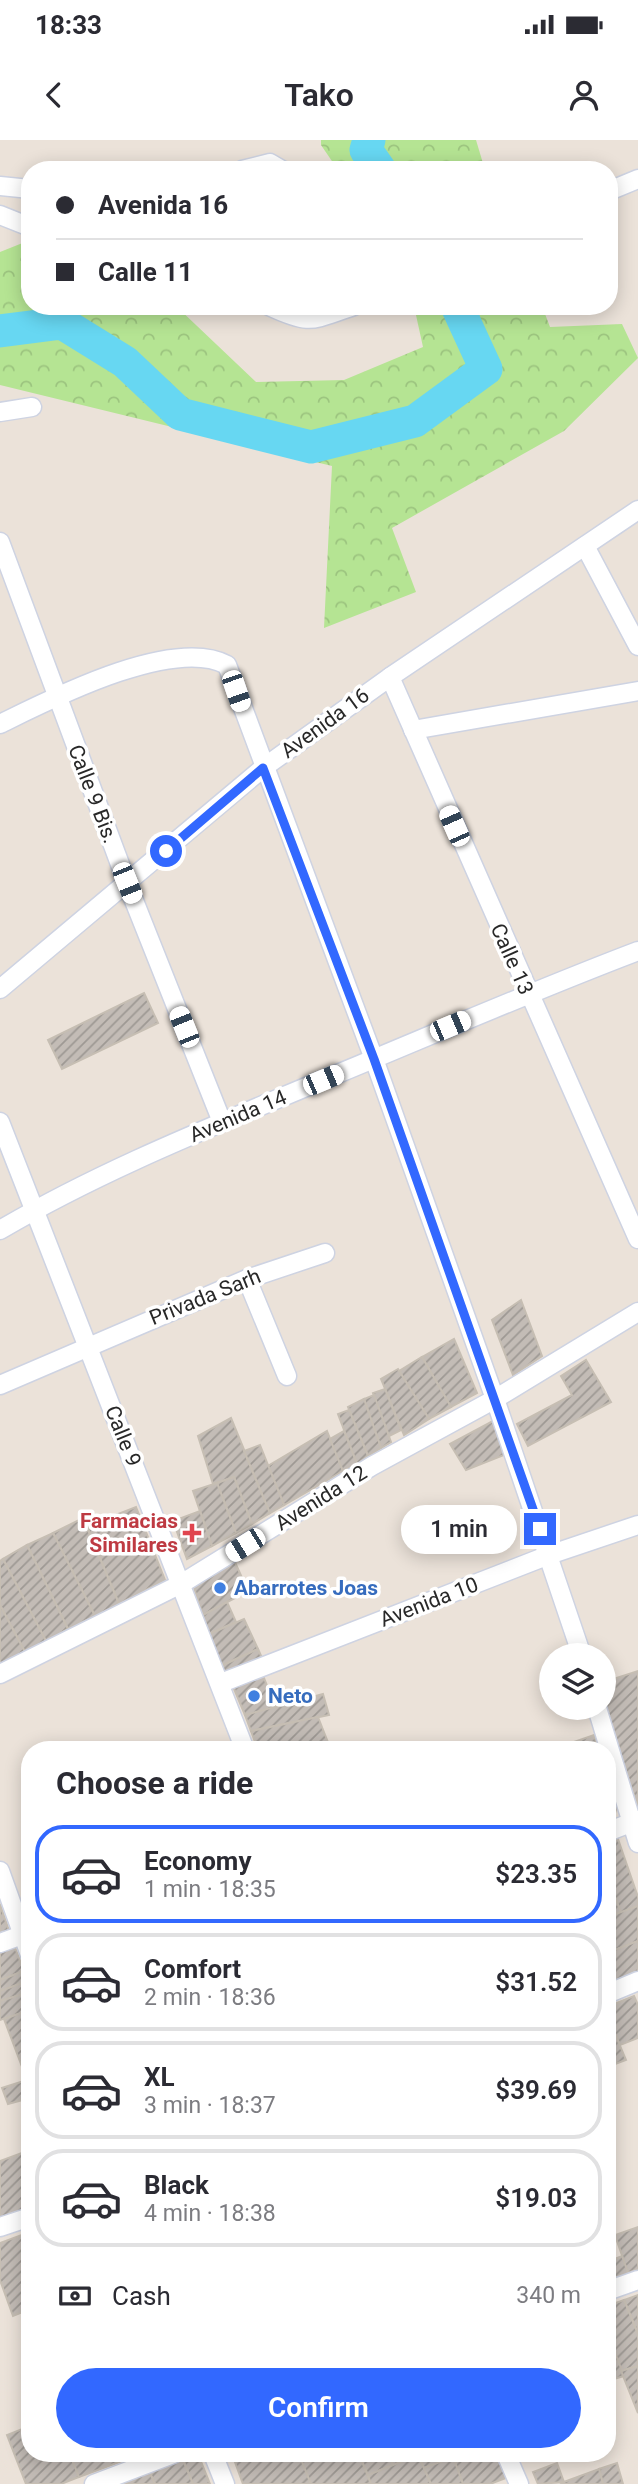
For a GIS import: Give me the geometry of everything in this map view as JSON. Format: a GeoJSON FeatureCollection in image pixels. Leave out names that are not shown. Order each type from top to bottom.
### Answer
{"type":"FeatureCollection","features":[{"type":"Feature","properties":{"kind":"street"},"geometry":{"type":"LineString","coordinates":[[618,187],[638,179]]}},
{"type":"Feature","properties":{"kind":"street"},"geometry":{"type":"LineString","coordinates":[[0,186],[21,188]]}},
{"type":"Feature","properties":{"kind":"street"},"geometry":{"type":"LineString","coordinates":[[0,215],[21,223]]}},
{"type":"Feature","properties":{"kind":"street"},"geometry":{"type":"LineString","coordinates":[[289,315],[303,321],[329,315]]}},
{"type":"Feature","properties":{"kind":"street"},"geometry":{"type":"LineString","coordinates":[[0,412],[32,407]]}},
{"type":"Feature","properties":{"kind":"street","name":"Avenida 16"},"geometry":{"type":"LineString","coordinates":[[0,989],[263,768],[390,677],[638,510]]}},
{"type":"Feature","properties":{"kind":"street","name":"Calle 9 Bis."},"geometry":{"type":"LineString","coordinates":[[0,542],[127,883],[222,1122]]}},
{"type":"Feature","properties":{"kind":"street"},"geometry":{"type":"LineString","coordinates":[[585,546],[638,646]]}},
{"type":"Feature","properties":{"kind":"street"},"geometry":{"type":"LineString","coordinates":[[0,724],[96,680],[154,663],[205,657],[227,664],[263,768],[374,1059],[550,1555],[578,1643]]}},
{"type":"Feature","properties":{"kind":"street","name":"Calle 13"},"geometry":{"type":"LineString","coordinates":[[390,677],[527,994],[638,1239]]}},
{"type":"Feature","properties":{"kind":"street"},"geometry":{"type":"LineString","coordinates":[[413,730],[638,691]]}},
{"type":"Feature","properties":{"kind":"street","name":"Avenida 14"},"geometry":{"type":"LineString","coordinates":[[0,1230],[35,1209],[222,1122],[527,994],[638,951]]}},
{"type":"Feature","properties":{"kind":"street","name":"Calle 9"},"geometry":{"type":"LineString","coordinates":[[0,1122],[242,1741]]}},
{"type":"Feature","properties":{"kind":"street","name":"Privada Sarh"},"geometry":{"type":"LineString","coordinates":[[0,1385],[247,1279],[325,1253]]}},
{"type":"Feature","properties":{"kind":"street"},"geometry":{"type":"LineString","coordinates":[[247,1279],[287,1376]]}},
{"type":"Feature","properties":{"kind":"street","name":"Avenida 12"},"geometry":{"type":"LineString","coordinates":[[0,1674],[181,1584],[372,1466],[495,1399],[638,1312]]}},
{"type":"Feature","properties":{"kind":"street","name":"Avenida 10"},"geometry":{"type":"LineString","coordinates":[[221,1683],[550,1555],[638,1524]]}},
{"type":"Feature","properties":{"kind":"street"},"geometry":{"type":"LineString","coordinates":[[601,1720],[608,1741]]}},
{"type":"Feature","properties":{"kind":"street"},"geometry":{"type":"LineString","coordinates":[[616,1764],[635,1821],[638,1843]]}},
{"type":"Feature","properties":{"kind":"street"},"geometry":{"type":"LineString","coordinates":[[616,1828],[635,1821]]}},
{"type":"Feature","properties":{"kind":"street"},"geometry":{"type":"LineString","coordinates":[[0,1871],[21,1932]]}},
{"type":"Feature","properties":{"kind":"street"},"geometry":{"type":"LineString","coordinates":[[0,1943],[21,1935]]}},
{"type":"Feature","properties":{"kind":"street"},"geometry":{"type":"LineString","coordinates":[[616,1990],[638,1981]]}},
{"type":"Feature","properties":{"kind":"street"},"geometry":{"type":"LineString","coordinates":[[0,2227],[21,2220]]}},
{"type":"Feature","properties":{"kind":"street"},"geometry":{"type":"LineString","coordinates":[[616,2288],[638,2280]]}},
{"type":"Feature","properties":{"kind":"street"},"geometry":{"type":"LineString","coordinates":[[94,2484],[152,2462]]}},
{"type":"Feature","properties":{"kind":"street"},"geometry":{"type":"LineString","coordinates":[[216,2462],[225,2484]]}},
{"type":"Feature","properties":{"kind":"street"},"geometry":{"type":"LineString","coordinates":[[509,2462],[519,2484]]}},
{"type":"Feature","properties":{"kind":"green space"},"geometry":{"type":"Polygon","coordinates":[[[321,140],[476,140],[482,161],[332,161],[321,145],[321,140]]]}},
{"type":"Feature","properties":{"kind":"green space"},"geometry":{"type":"Polygon","coordinates":[[[21,244],[21,315],[185,315],[256,382],[344,380],[423,347],[416,315],[545,315],[550,327],[622,324],[638,358],[564,431],[392,528],[416,592],[324,628],[332,466],[0,385],[0,252],[21,244]]]}},
{"type":"Feature","properties":{"kind":"building"},"geometry":{"type":"Polygon","coordinates":[[[144,993],[158,1023],[62,1069],[48,1040],[144,993]]]}},
{"type":"Feature","properties":{"kind":"building"},"geometry":{"type":"Polygon","coordinates":[[[521,1300],[542,1356],[513,1375],[492,1320],[521,1300]]]}},
{"type":"Feature","properties":{"kind":"building"},"geometry":{"type":"Polygon","coordinates":[[[454,1339],[477,1393],[451,1407],[422,1357],[454,1339]]]}},
{"type":"Feature","properties":{"kind":"building"},"geometry":{"type":"Polygon","coordinates":[[[422,1357],[451,1407],[429,1419],[399,1371],[422,1357]]]}},
{"type":"Feature","properties":{"kind":"building"},"geometry":{"type":"Polygon","coordinates":[[[586,1360],[611,1402],[528,1446],[517,1424],[572,1395],[561,1376],[586,1360]]]}},
{"type":"Feature","properties":{"kind":"building"},"geometry":{"type":"Polygon","coordinates":[[[398,1369],[429,1419],[404,1435],[381,1379],[398,1369]]]}},
{"type":"Feature","properties":{"kind":"building"},"geometry":{"type":"Polygon","coordinates":[[[385,1389],[401,1430],[389,1436],[373,1393],[385,1389]]]}},
{"type":"Feature","properties":{"kind":"building"},"geometry":{"type":"Polygon","coordinates":[[[374,1395],[391,1442],[381,1448],[364,1399],[374,1395]]]}},
{"type":"Feature","properties":{"kind":"building"},"geometry":{"type":"Polygon","coordinates":[[[364,1399],[381,1448],[368,1456],[348,1407],[364,1399]]]}},
{"type":"Feature","properties":{"kind":"building"},"geometry":{"type":"Polygon","coordinates":[[[349,1410],[368,1456],[357,1464],[338,1414],[349,1410]]]}},
{"type":"Feature","properties":{"kind":"building"},"geometry":{"type":"Polygon","coordinates":[[[231,1418],[270,1513],[252,1524],[234,1477],[213,1484],[198,1436],[231,1418]]]}},
{"type":"Feature","properties":{"kind":"building"},"geometry":{"type":"Polygon","coordinates":[[[493,1421],[504,1455],[466,1470],[450,1444],[493,1421]]]}},
{"type":"Feature","properties":{"kind":"building"},"geometry":{"type":"Polygon","coordinates":[[[327,1431],[343,1471],[284,1505],[268,1466],[327,1431]]]}},
{"type":"Feature","properties":{"kind":"building"},"geometry":{"type":"Polygon","coordinates":[[[344,1431],[357,1464],[343,1471],[330,1439],[344,1431]]]}},
{"type":"Feature","properties":{"kind":"building"},"geometry":{"type":"Polygon","coordinates":[[[260,1445],[284,1505],[270,1513],[244,1451],[260,1445]]]}},
{"type":"Feature","properties":{"kind":"building"},"geometry":{"type":"Polygon","coordinates":[[[234,1477],[252,1524],[236,1533],[217,1483],[234,1477]]]}},
{"type":"Feature","properties":{"kind":"building"},"geometry":{"type":"Polygon","coordinates":[[[217,1483],[236,1533],[212,1546],[193,1491],[217,1483]]]}},
{"type":"Feature","properties":{"kind":"building"},"geometry":{"type":"Polygon","coordinates":[[[136,1507],[165,1580],[119,1604],[87,1526],[136,1507]]]}},
{"type":"Feature","properties":{"kind":"building","name":"Farmacias Similares"},"geometry":{"type":"Polygon","coordinates":[[[200,1511],[212,1546],[187,1559],[173,1521],[200,1511]]]}},
{"type":"Feature","properties":{"kind":"building"},"geometry":{"type":"Polygon","coordinates":[[[83,1518],[119,1604],[95,1616],[53,1533],[83,1518]]]}},
{"type":"Feature","properties":{"kind":"building"},"geometry":{"type":"Polygon","coordinates":[[[53,1533],[95,1616],[68,1629],[27,1545],[53,1533]]]}},
{"type":"Feature","properties":{"kind":"building"},"geometry":{"type":"Polygon","coordinates":[[[27,1545],[68,1629],[46,1641],[3,1559],[27,1545]]]}},
{"type":"Feature","properties":{"kind":"building"},"geometry":{"type":"Polygon","coordinates":[[[3,1559],[46,1641],[25,1652],[0,1605],[0,1561],[3,1559]]]}},
{"type":"Feature","properties":{"kind":"building","name":"Abarrotes Joas"},"geometry":{"type":"Polygon","coordinates":[[[234,1560],[248,1591],[203,1615],[193,1585],[234,1560]]]}},
{"type":"Feature","properties":{"kind":"building"},"geometry":{"type":"Polygon","coordinates":[[[227,1602],[236,1622],[209,1634],[203,1615],[227,1602]]]}},
{"type":"Feature","properties":{"kind":"building"},"geometry":{"type":"Polygon","coordinates":[[[0,1605],[25,1652],[0,1664],[0,1605]]]}},
{"type":"Feature","properties":{"kind":"building"},"geometry":{"type":"Polygon","coordinates":[[[244,1619],[258,1649],[221,1666],[209,1634],[244,1619]]]}},
{"type":"Feature","properties":{"kind":"building"},"geometry":{"type":"Polygon","coordinates":[[[258,1649],[262,1658],[225,1674],[221,1666],[258,1649]]]}},
{"type":"Feature","properties":{"kind":"building"},"geometry":{"type":"Polygon","coordinates":[[[638,1671],[638,1807],[609,1720],[616,1720],[616,1678],[638,1671]]]}},
{"type":"Feature","properties":{"kind":"building","name":"Neto"},"geometry":{"type":"Polygon","coordinates":[[[262,1673],[276,1708],[245,1715],[232,1684],[262,1673]]]}},
{"type":"Feature","properties":{"kind":"building"},"geometry":{"type":"Polygon","coordinates":[[[323,1694],[329,1715],[251,1731],[245,1715],[323,1694]]]}},
{"type":"Feature","properties":{"kind":"building"},"geometry":{"type":"Polygon","coordinates":[[[318,1717],[327,1741],[255,1741],[251,1731],[318,1717]]]}},
{"type":"Feature","properties":{"kind":"building"},"geometry":{"type":"Polygon","coordinates":[[[594,1735],[596,1741],[577,1741],[594,1735]]]}},
{"type":"Feature","properties":{"kind":"building"},"geometry":{"type":"Polygon","coordinates":[[[618,1839],[638,1897],[638,1906],[621,1913],[616,1900],[618,1839]]]}},
{"type":"Feature","properties":{"kind":"building"},"geometry":{"type":"Polygon","coordinates":[[[616,1900],[621,1913],[616,1914],[616,1900]]]}},
{"type":"Feature","properties":{"kind":"building"},"geometry":{"type":"Polygon","coordinates":[[[0,1904],[9,1931],[0,1935],[0,1904]]]}},
{"type":"Feature","properties":{"kind":"building"},"geometry":{"type":"Polygon","coordinates":[[[638,1906],[638,1941],[616,1950],[616,1914],[638,1906]]]}},
{"type":"Feature","properties":{"kind":"building"},"geometry":{"type":"Polygon","coordinates":[[[638,1941],[638,1972],[616,1981],[616,1950],[638,1941]]]}},
{"type":"Feature","properties":{"kind":"building"},"geometry":{"type":"Polygon","coordinates":[[[14,1945],[21,1963],[21,1972],[0,1980],[0,1950],[14,1945]]]}},
{"type":"Feature","properties":{"kind":"building"},"geometry":{"type":"Polygon","coordinates":[[[21,1972],[21,1984],[0,1991],[0,1980],[21,1972]]]}},
{"type":"Feature","properties":{"kind":"building"},"geometry":{"type":"Polygon","coordinates":[[[21,1984],[21,1995],[0,2001],[0,1991],[21,1984]]]}},
{"type":"Feature","properties":{"kind":"building"},"geometry":{"type":"Polygon","coordinates":[[[21,1995],[21,2013],[0,2020],[0,2001],[21,1995]]]}},
{"type":"Feature","properties":{"kind":"building"},"geometry":{"type":"Polygon","coordinates":[[[634,1996],[638,2005],[638,2038],[620,2045],[616,2036],[616,2003],[634,1996]]]}},
{"type":"Feature","properties":{"kind":"building"},"geometry":{"type":"Polygon","coordinates":[[[21,2013],[21,2064],[4,2019],[21,2013]]]}},
{"type":"Feature","properties":{"kind":"building"},"geometry":{"type":"Polygon","coordinates":[[[616,2036],[626,2060],[616,2064],[616,2036]]]}},
{"type":"Feature","properties":{"kind":"building"},"geometry":{"type":"Polygon","coordinates":[[[21,2082],[21,2100],[8,2104],[2,2088],[21,2082]]]}},
{"type":"Feature","properties":{"kind":"building"},"geometry":{"type":"Polygon","coordinates":[[[21,2153],[21,2213],[0,2221],[0,2161],[21,2153]]]}},
{"type":"Feature","properties":{"kind":"building"},"geometry":{"type":"Polygon","coordinates":[[[638,2227],[638,2269],[628,2273],[616,2235],[638,2227]]]}},
{"type":"Feature","properties":{"kind":"building"},"geometry":{"type":"Polygon","coordinates":[[[21,2235],[21,2313],[13,2316],[0,2280],[0,2243],[21,2235]]]}},
{"type":"Feature","properties":{"kind":"building"},"geometry":{"type":"Polygon","coordinates":[[[622,2256],[628,2273],[616,2277],[616,2258],[622,2256]]]}},
{"type":"Feature","properties":{"kind":"building"},"geometry":{"type":"Polygon","coordinates":[[[638,2295],[638,2334],[624,2300],[638,2295]]]}},
{"type":"Feature","properties":{"kind":"building"},"geometry":{"type":"Polygon","coordinates":[[[624,2300],[638,2334],[638,2366],[621,2371],[616,2358],[616,2303],[624,2300]]]}},
{"type":"Feature","properties":{"kind":"building"},"geometry":{"type":"Polygon","coordinates":[[[616,2355],[624,2376],[616,2378],[616,2355]]]}},
{"type":"Feature","properties":{"kind":"building"},"geometry":{"type":"Polygon","coordinates":[[[638,2366],[638,2413],[621,2371],[638,2366]]]}},
{"type":"Feature","properties":{"kind":"building"},"geometry":{"type":"Polygon","coordinates":[[[21,2430],[21,2462],[73,2462],[79,2477],[61,2484],[26,2484],[7,2435],[21,2430]]]}},
{"type":"Feature","properties":{"kind":"building"},"geometry":{"type":"Polygon","coordinates":[[[73,2462],[119,2462],[79,2477],[73,2462]]]}},
{"type":"Feature","properties":{"kind":"building"},"geometry":{"type":"Polygon","coordinates":[[[184,2462],[201,2462],[210,2484],[193,2484],[184,2462]]]}},
{"type":"Feature","properties":{"kind":"building"},"geometry":{"type":"Polygon","coordinates":[[[184,2462],[193,2484],[155,2484],[149,2471],[184,2462]]]}},
{"type":"Feature","properties":{"kind":"building"},"geometry":{"type":"Polygon","coordinates":[[[235,2462],[302,2462],[311,2484],[243,2484],[235,2462]]]}},
{"type":"Feature","properties":{"kind":"building"},"geometry":{"type":"Polygon","coordinates":[[[302,2462],[362,2462],[371,2484],[311,2484],[302,2462]]]}},
{"type":"Feature","properties":{"kind":"building"},"geometry":{"type":"Polygon","coordinates":[[[362,2462],[392,2462],[393,2465],[368,2475],[362,2462]]]}},
{"type":"Feature","properties":{"kind":"building"},"geometry":{"type":"Polygon","coordinates":[[[400,2462],[421,2462],[431,2484],[371,2484],[368,2475],[400,2462]]]}},
{"type":"Feature","properties":{"kind":"building"},"geometry":{"type":"Polygon","coordinates":[[[421,2462],[440,2462],[424,2468],[421,2462]]]}},
{"type":"Feature","properties":{"kind":"building"},"geometry":{"type":"Polygon","coordinates":[[[440,2462],[455,2462],[463,2484],[431,2484],[424,2468],[440,2462]]]}},
{"type":"Feature","properties":{"kind":"building"},"geometry":{"type":"Polygon","coordinates":[[[455,2462],[500,2462],[506,2478],[490,2484],[463,2484],[455,2462]]]}},
{"type":"Feature","properties":{"kind":"building"},"geometry":{"type":"Polygon","coordinates":[[[557,2463],[564,2482],[538,2484],[533,2472],[557,2463]]]}},
{"type":"Feature","properties":{"kind":"building"},"geometry":{"type":"Polygon","coordinates":[[[617,2463],[623,2484],[603,2484],[599,2469],[617,2463]]]}},
{"type":"Feature","properties":{"kind":"building"},"geometry":{"type":"Polygon","coordinates":[[[599,2469],[603,2484],[561,2484],[564,2482],[599,2469]]]}},
{"type":"Feature","properties":{"kind":"building"},"geometry":{"type":"Polygon","coordinates":[[[149,2471],[155,2484],[118,2484],[149,2471]]]}},
{"type":"Feature","properties":{"kind":"waterway"},"geometry":{"type":"LineString","coordinates":[[369,140],[366,150],[374,161]]}},
{"type":"Feature","properties":{"kind":"waterway"},"geometry":{"type":"LineString","coordinates":[[0,331],[62,323],[125,362],[180,414],[311,447],[415,421],[486,369],[461,315]]}},
{"type":"Feature","properties":{"kind":"place","name":"Farmacias Similares"},"geometry":{"type":"Point","coordinates":[192,1533]}},
{"type":"Feature","properties":{"kind":"place","name":"Abarrotes Joas"},"geometry":{"type":"Point","coordinates":[220,1588]}},
{"type":"Feature","properties":{"kind":"place","name":"Neto"},"geometry":{"type":"Point","coordinates":[254,1696]}},
{"type":"Feature","properties":{"kind":"route"},"geometry":{"type":"LineString","coordinates":[[166,851],[263,768],[374,1059],[540,1529]]}}]}
